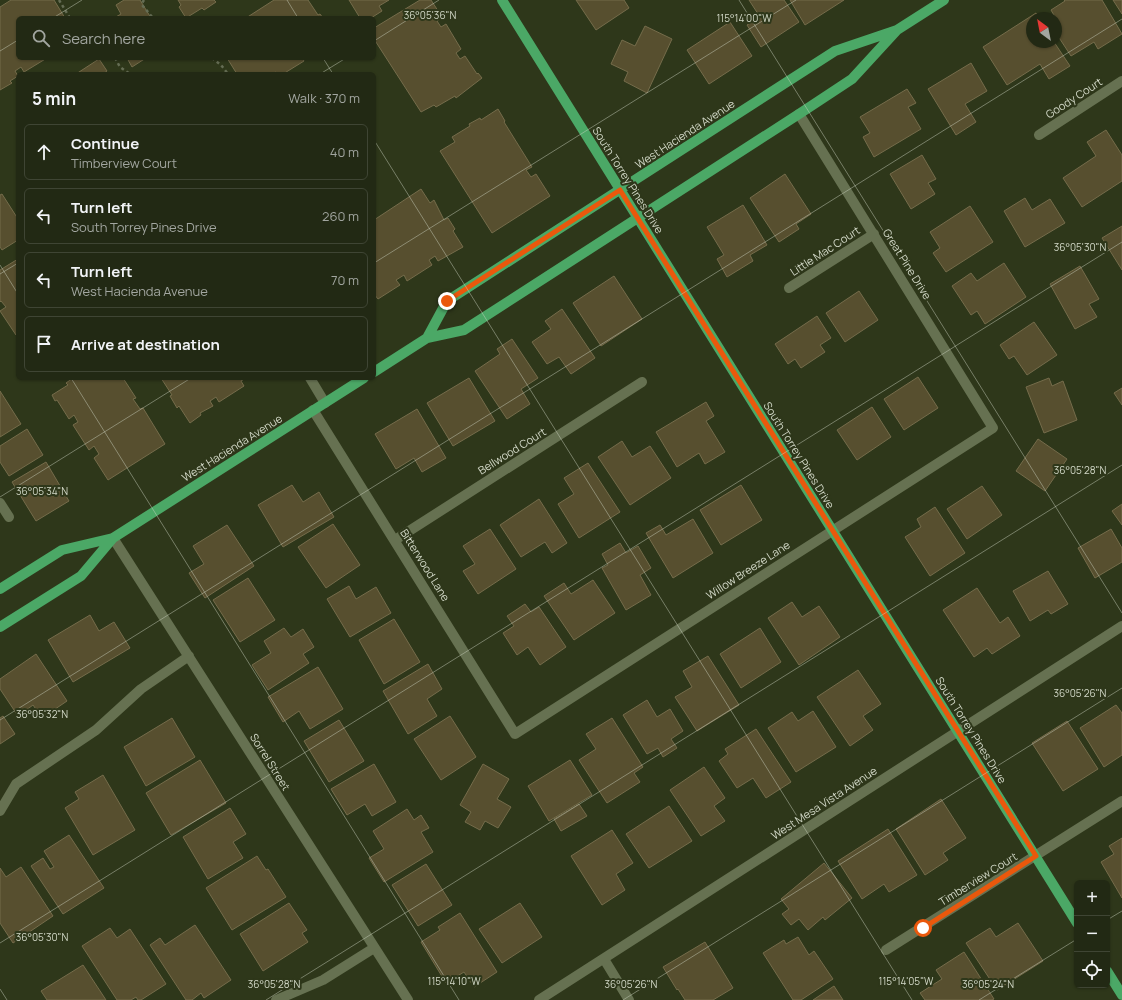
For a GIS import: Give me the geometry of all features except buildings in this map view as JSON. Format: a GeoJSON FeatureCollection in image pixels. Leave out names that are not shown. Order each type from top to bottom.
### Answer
{"type":"FeatureCollection","features":[{"type":"Feature","properties":{"kind":"main road","name":"South Torrey Pines Drive"},"geometry":{"type":"LineString","coordinates":[[502,0],[1074,918]]}},
{"type":"Feature","properties":{"kind":"main road","name":"West Hacienda Avenue"},"geometry":{"type":"LineString","coordinates":[[428,338],[447,301],[835,51],[897,30],[944,0]]}},
{"type":"Feature","properties":{"kind":"main road","name":"West Hacienda Avenue"},"geometry":{"type":"LineString","coordinates":[[376,371],[428,338],[464,330],[799,114],[852,79],[897,30]]}},
{"type":"Feature","properties":{"kind":"main road","name":"West Hacienda Avenue"},"geometry":{"type":"LineString","coordinates":[[0,627],[82,576],[113,538],[361,380]]}},
{"type":"Feature","properties":{"kind":"main road","name":"West Hacienda Avenue"},"geometry":{"type":"LineString","coordinates":[[0,589],[62,550],[113,538]]}},
{"type":"Feature","properties":{"kind":"main road"},"geometry":{"type":"LineString","coordinates":[[1110,976],[1122,995]]}},
{"type":"Feature","properties":{"kind":"street","name":"Goody Court"},"geometry":{"type":"LineString","coordinates":[[1039,135],[1122,81]]}},
{"type":"Feature","properties":{"kind":"street","name":"Great Pine Drive"},"geometry":{"type":"LineString","coordinates":[[799,114],[994,428]]}},
{"type":"Feature","properties":{"kind":"street","name":"Little Mac Court"},"geometry":{"type":"LineString","coordinates":[[789,288],[874,234]]}},
{"type":"Feature","properties":{"kind":"street"},"geometry":{"type":"LineString","coordinates":[[311,380],[325,403]]}},
{"type":"Feature","properties":{"kind":"street","name":"Bellwood Court"},"geometry":{"type":"LineString","coordinates":[[394,540],[642,382]]}},
{"type":"Feature","properties":{"kind":"street","name":"Bitterwood Lane"},"geometry":{"type":"LineString","coordinates":[[313,410],[515,734]]}},
{"type":"Feature","properties":{"kind":"street","name":"Willow Breeze Lane"},"geometry":{"type":"LineString","coordinates":[[515,734],[832,530],[994,428]]}},
{"type":"Feature","properties":{"kind":"street"},"geometry":{"type":"LineString","coordinates":[[0,503],[9,517]]}},
{"type":"Feature","properties":{"kind":"street","name":"Sorrel Street"},"geometry":{"type":"LineString","coordinates":[[113,538],[408,1000]]}},
{"type":"Feature","properties":{"kind":"street","name":"West Mesa Vista Avenue"},"geometry":{"type":"LineString","coordinates":[[539,1000],[1122,626]]}},
{"type":"Feature","properties":{"kind":"street"},"geometry":{"type":"LineString","coordinates":[[0,811],[16,784],[96,730],[141,689],[189,656]]}},
{"type":"Feature","properties":{"kind":"street","name":"Timberview Court"},"geometry":{"type":"LineString","coordinates":[[886,950],[1122,801]]}},
{"type":"Feature","properties":{"kind":"street"},"geometry":{"type":"LineString","coordinates":[[276,1000],[323,980],[374,948]]}},
{"type":"Feature","properties":{"kind":"street"},"geometry":{"type":"LineString","coordinates":[[604,959],[630,1000]]}},
{"type":"Feature","properties":{"kind":"path"},"geometry":{"type":"LineString","coordinates":[[59,0],[69,16]]}},
{"type":"Feature","properties":{"kind":"path"},"geometry":{"type":"LineString","coordinates":[[144,0],[142,5],[151,16]]}},
{"type":"Feature","properties":{"kind":"path"},"geometry":{"type":"LineString","coordinates":[[116,60],[120,67],[127,72]]}},
{"type":"Feature","properties":{"kind":"path"},"geometry":{"type":"LineString","coordinates":[[215,60],[226,72]]}},
{"type":"Feature","properties":{"kind":"route"},"geometry":{"type":"LineString","coordinates":[[447,301],[620,190],[1036,856],[923,928]]}}]}
